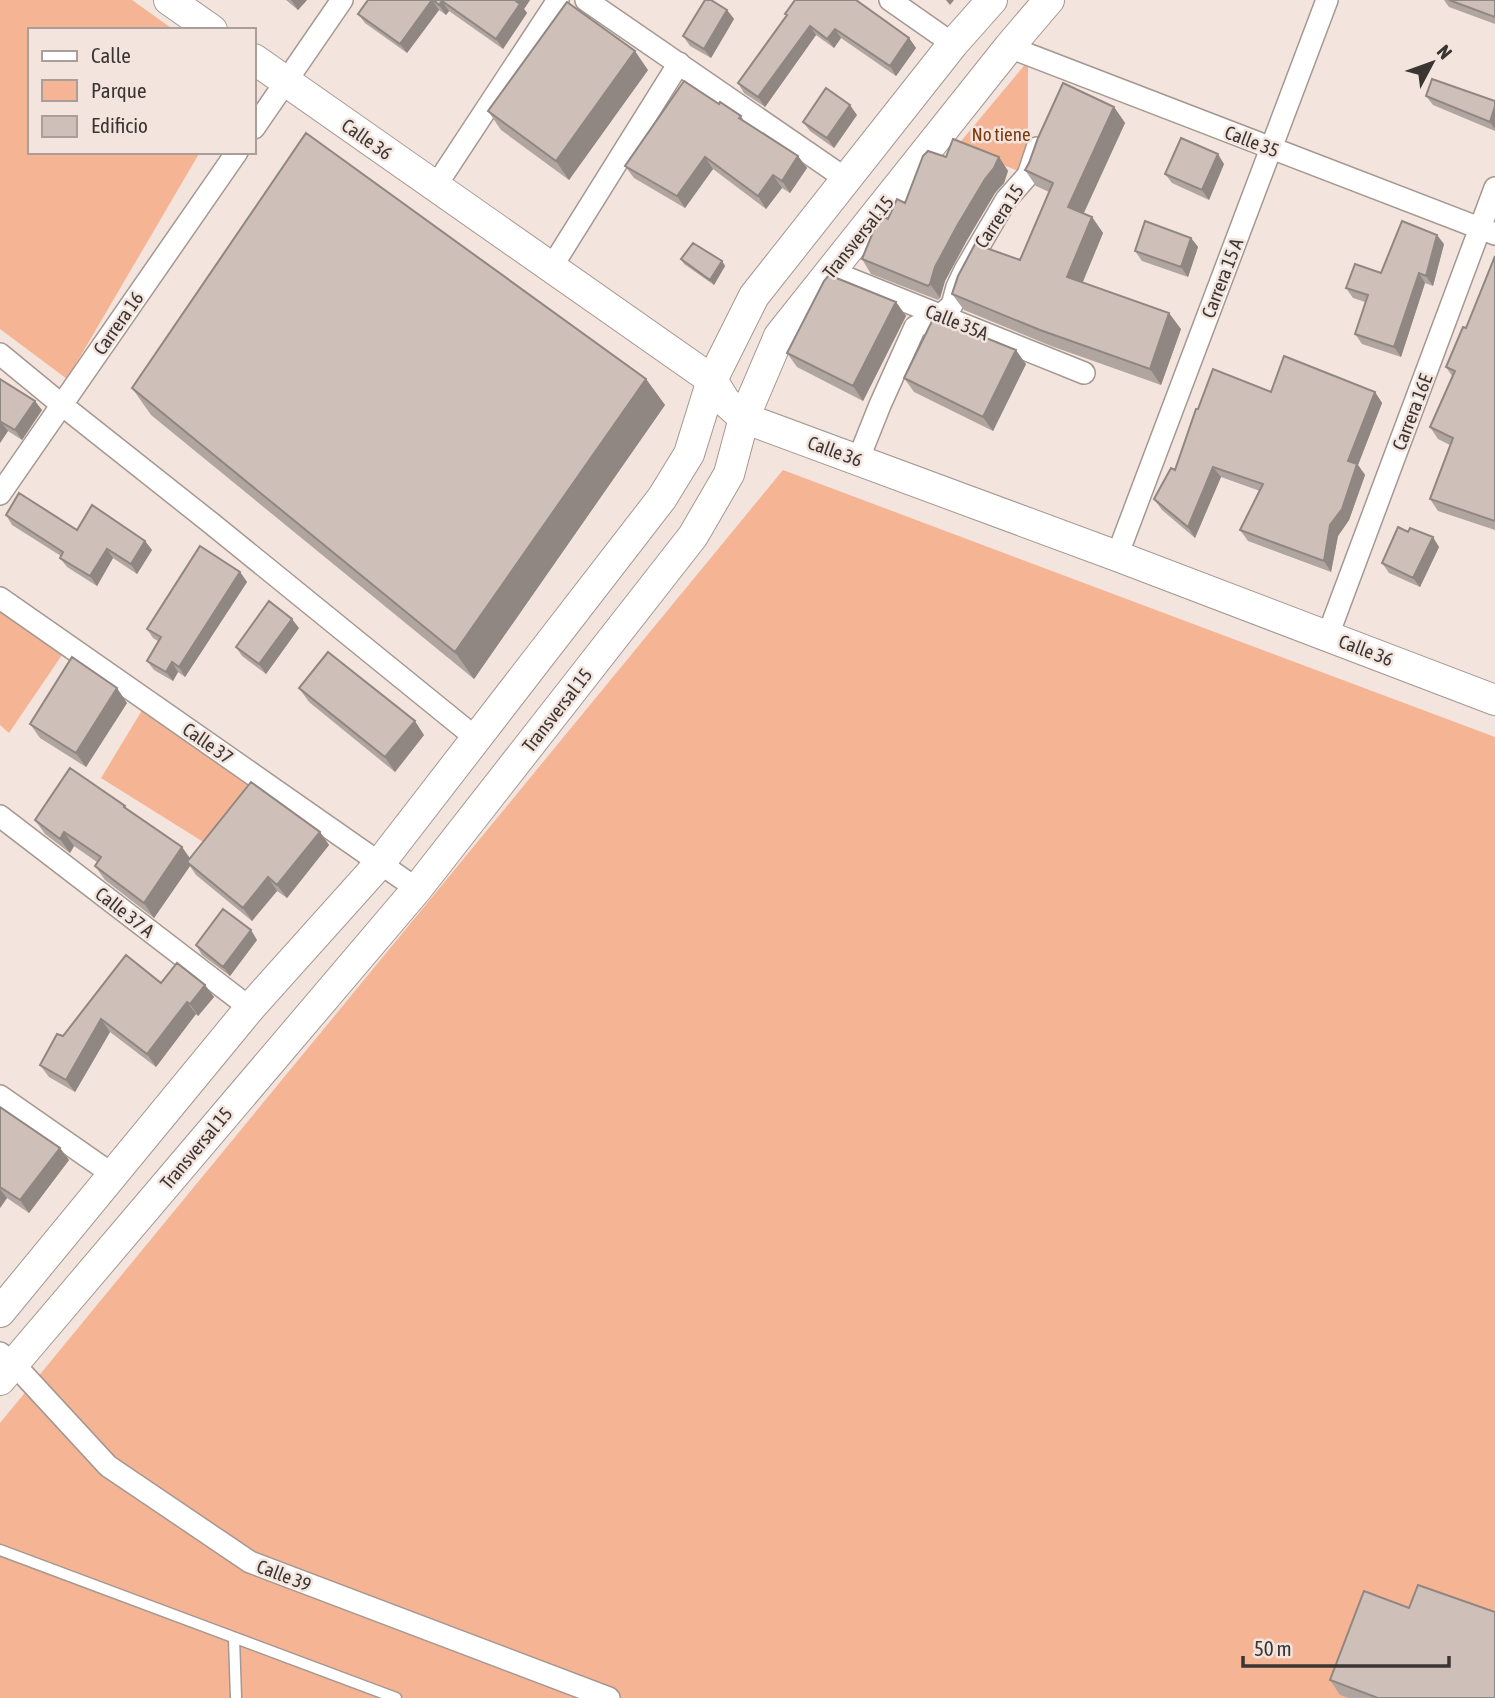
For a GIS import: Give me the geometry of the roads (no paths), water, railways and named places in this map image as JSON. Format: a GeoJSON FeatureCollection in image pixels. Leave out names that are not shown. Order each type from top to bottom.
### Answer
{"type":"FeatureCollection","features":[{"type":"Feature","properties":{"kind":"street"},"geometry":{"type":"LineString","coordinates":[[169,0],[209,28]]}},
{"type":"Feature","properties":{"kind":"street"},"geometry":{"type":"LineString","coordinates":[[256,125],[342,0]]}},
{"type":"Feature","properties":{"kind":"street"},"geometry":{"type":"LineString","coordinates":[[435,187],[558,0]]}},
{"type":"Feature","properties":{"kind":"street"},"geometry":{"type":"LineString","coordinates":[[586,0],[846,179]]}},
{"type":"Feature","properties":{"kind":"street"},"geometry":{"type":"LineString","coordinates":[[890,0],[953,44]]}},
{"type":"Feature","properties":{"kind":"street"},"geometry":{"type":"LineString","coordinates":[[0,1312],[250,1008],[380,863],[662,498],[689,454],[712,380],[754,296],[953,44],[992,0]]}},
{"type":"Feature","properties":{"kind":"street","name":"Transversal 15"},"geometry":{"type":"LineString","coordinates":[[4,1365],[417,889],[693,536],[729,474],[744,418],[779,336],[1049,0]]}},
{"type":"Feature","properties":{"kind":"street","name":"Carrera 15 A"},"geometry":{"type":"LineString","coordinates":[[1117,556],[1327,0]]}},
{"type":"Feature","properties":{"kind":"street","name":"Calle 35"},"geometry":{"type":"LineString","coordinates":[[1009,47],[1488,231]]}},
{"type":"Feature","properties":{"kind":"street","name":"Calle 36"},"geometry":{"type":"LineString","coordinates":[[256,60],[712,380],[725,401],[744,418],[1328,635],[1495,700]]}},
{"type":"Feature","properties":{"kind":"street"},"geometry":{"type":"LineString","coordinates":[[551,268],[679,63]]}},
{"type":"Feature","properties":{"kind":"street"},"geometry":{"type":"LineString","coordinates":[[1060,90],[1068,69]]}},
{"type":"Feature","properties":{"kind":"street","name":"Carrera 15"},"geometry":{"type":"LineString","coordinates":[[858,460],[915,327],[941,315],[952,305],[957,287],[985,235],[1006,200],[1028,175],[1047,125]]}},
{"type":"Feature","properties":{"kind":"street","name":"Carrera 16"},"geometry":{"type":"LineString","coordinates":[[0,494],[236,154]]}},
{"type":"Feature","properties":{"kind":"street","name":"Carrera 16E"},"geometry":{"type":"LineString","coordinates":[[1328,635],[1488,231],[1495,188]]}},
{"type":"Feature","properties":{"kind":"street","name":"Calle 35A"},"geometry":{"type":"LineString","coordinates":[[830,271],[1084,373]]}},
{"type":"Feature","properties":{"kind":"street"},"geometry":{"type":"LineString","coordinates":[[0,354],[476,738]]}},
{"type":"Feature","properties":{"kind":"street","name":"Calle 37"},"geometry":{"type":"LineString","coordinates":[[0,598],[417,889]]}},
{"type":"Feature","properties":{"kind":"street","name":"Calle 37 A"},"geometry":{"type":"LineString","coordinates":[[0,816],[250,1008]]}},
{"type":"Feature","properties":{"kind":"street"},"geometry":{"type":"LineString","coordinates":[[0,1096],[112,1174]]}},
{"type":"Feature","properties":{"kind":"street","name":"Calle 39"},"geometry":{"type":"LineString","coordinates":[[4,1365],[108,1466],[250,1562],[609,1698]]}},
{"type":"Feature","properties":{"kind":"lane"},"geometry":{"type":"LineString","coordinates":[[0,1550],[396,1698]]}},
{"type":"Feature","properties":{"kind":"lane"},"geometry":{"type":"LineString","coordinates":[[234,1638],[236,1698]]}},
{"type":"Feature","properties":{"kind":"park label","name":"No tiene"},"geometry":{"type":"Point","coordinates":[1001,134]}}]}
